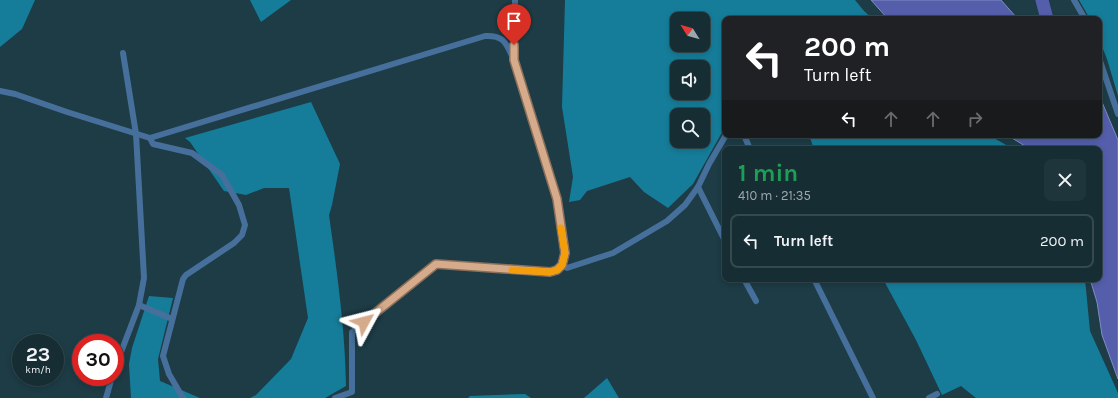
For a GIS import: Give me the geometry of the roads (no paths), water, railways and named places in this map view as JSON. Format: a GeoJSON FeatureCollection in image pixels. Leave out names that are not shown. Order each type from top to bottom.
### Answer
{"type":"FeatureCollection","features":[{"type":"Feature","properties":{"kind":"street"},"geometry":{"type":"LineString","coordinates":[[514,60],[515,0]]}},
{"type":"Feature","properties":{"kind":"street"},"geometry":{"type":"LineString","coordinates":[[1074,0],[1083,16]]}},
{"type":"Feature","properties":{"kind":"street"},"geometry":{"type":"LineString","coordinates":[[0,90],[150,138],[485,36],[494,35],[501,38],[506,44],[514,60],[557,199],[565,253],[562,265],[557,270],[550,272],[436,264],[352,332],[352,392],[335,398]]}},
{"type":"Feature","properties":{"kind":"street"},"geometry":{"type":"LineString","coordinates":[[123,53],[136,134],[144,278],[139,305],[124,344]]}},
{"type":"Feature","properties":{"kind":"street"},"geometry":{"type":"LineString","coordinates":[[1102,67],[1118,114]]}},
{"type":"Feature","properties":{"kind":"street"},"geometry":{"type":"LineString","coordinates":[[150,138],[153,144],[192,153],[222,175],[239,205],[245,225],[242,235],[234,243],[186,275],[183,279],[162,356],[169,374],[183,398]]}},
{"type":"Feature","properties":{"kind":"street"},"geometry":{"type":"LineString","coordinates":[[562,265],[567,268],[613,253],[667,221],[685,205],[698,187],[724,138]]}},
{"type":"Feature","properties":{"kind":"street"},"geometry":{"type":"LineString","coordinates":[[698,187],[722,235]]}},
{"type":"Feature","properties":{"kind":"street"},"geometry":{"type":"LineString","coordinates":[[746,282],[756,301]]}},
{"type":"Feature","properties":{"kind":"street"},"geometry":{"type":"LineString","coordinates":[[815,282],[873,398]]}},
{"type":"Feature","properties":{"kind":"street"},"geometry":{"type":"LineString","coordinates":[[139,305],[172,319]]}},
{"type":"Feature","properties":{"kind":"street"},"geometry":{"type":"LineString","coordinates":[[106,398],[109,386]]}},
{"type":"Feature","properties":{"kind":"street"},"geometry":{"type":"LineString","coordinates":[[929,398],[937,394]]}},
{"type":"Feature","properties":{"kind":"waterway"},"geometry":{"type":"LineString","coordinates":[[1042,0],[1046,16]]}}]}
